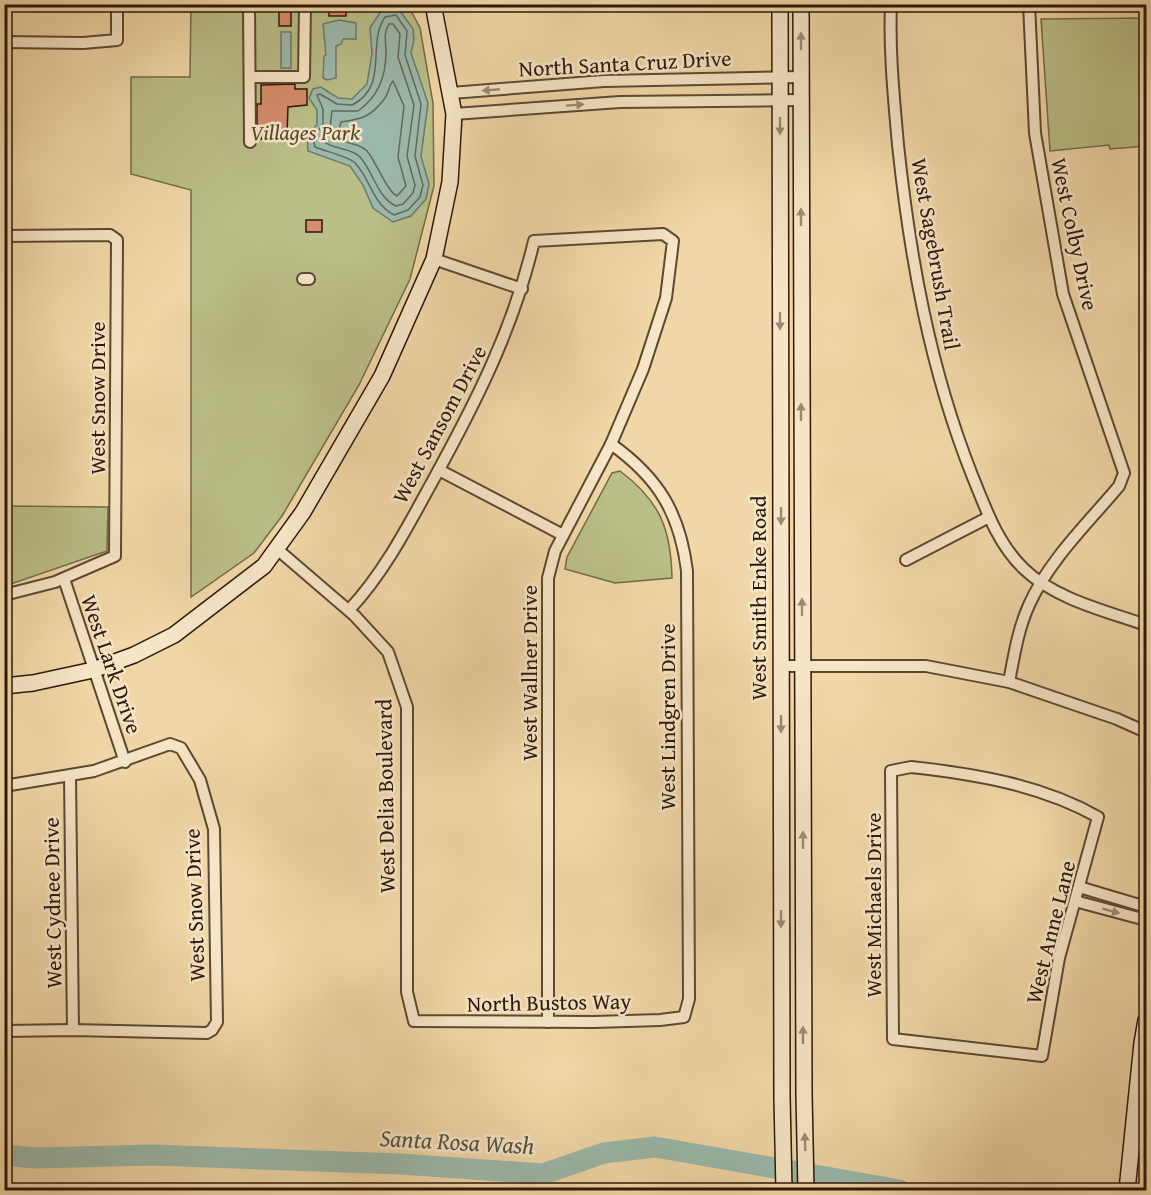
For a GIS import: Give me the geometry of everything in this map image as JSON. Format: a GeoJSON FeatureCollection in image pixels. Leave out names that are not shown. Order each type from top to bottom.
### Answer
{"type":"FeatureCollection","features":[{"type":"Feature","properties":{"kind":"street"},"geometry":{"type":"LineString","coordinates":[[4,42],[83,43],[117,40],[117,4]]}},
{"type":"Feature","properties":{"kind":"street"},"geometry":{"type":"LineString","coordinates":[[249,4],[250,142]]}},
{"type":"Feature","properties":{"kind":"street"},"geometry":{"type":"LineString","coordinates":[[250,77],[304,77],[304,4]]}},
{"type":"Feature","properties":{"kind":"street"},"geometry":{"type":"LineString","coordinates":[[4,686],[33,683],[93,670],[174,635],[264,566],[303,512],[382,376],[434,259],[450,182],[454,114],[433,4]]}},
{"type":"Feature","properties":{"kind":"street","name":"West Smith Enke Road"},"geometry":{"type":"LineString","coordinates":[[780,4],[784,1191]]}},
{"type":"Feature","properties":{"kind":"street","name":"West Smith Enke Road"},"geometry":{"type":"LineString","coordinates":[[801,4],[806,1191]]}},
{"type":"Feature","properties":{"kind":"street","name":"West Sagebrush Trail"},"geometry":{"type":"LineString","coordinates":[[891,4],[894,103],[904,204],[923,316],[950,420],[989,517],[996,534],[1023,568],[1040,584],[1146,625]]}},
{"type":"Feature","properties":{"kind":"street","name":"West Colby Drive"},"geometry":{"type":"LineString","coordinates":[[1009,682],[1016,646],[1028,605],[1046,573],[1119,486],[1124,473],[1063,294],[1035,134],[1029,4]]}},
{"type":"Feature","properties":{"kind":"street","name":"North Santa Cruz Drive"},"geometry":{"type":"LineString","coordinates":[[451,93],[604,81],[801,77]]}},
{"type":"Feature","properties":{"kind":"street","name":"North Santa Cruz Drive"},"geometry":{"type":"LineString","coordinates":[[454,114],[620,102],[801,100]]}},
{"type":"Feature","properties":{"kind":"street","name":"West Wallner Drive"},"geometry":{"type":"LineString","coordinates":[[534,241],[663,234],[673,241],[666,298],[643,369],[611,444],[562,535],[548,578],[546,621],[548,1022]]}},
{"type":"Feature","properties":{"kind":"street","name":"West Snow Drive"},"geometry":{"type":"LineString","coordinates":[[4,236],[110,235],[117,240],[115,556],[64,579]]}},
{"type":"Feature","properties":{"kind":"street","name":"West Sansom Drive"},"geometry":{"type":"LineString","coordinates":[[348,610],[377,575],[439,471],[498,355],[522,289],[534,241]]}},
{"type":"Feature","properties":{"kind":"street"},"geometry":{"type":"LineString","coordinates":[[434,259],[522,289]]}},
{"type":"Feature","properties":{"kind":"street","name":"West Lindgren Drive"},"geometry":{"type":"LineString","coordinates":[[611,444],[654,482],[671,510],[683,539],[686,560],[689,999],[684,1017]]}},
{"type":"Feature","properties":{"kind":"street"},"geometry":{"type":"LineString","coordinates":[[439,471],[562,535]]}},
{"type":"Feature","properties":{"kind":"street"},"geometry":{"type":"LineString","coordinates":[[906,560],[989,517]]}},
{"type":"Feature","properties":{"kind":"street","name":"West Delia Boulevard"},"geometry":{"type":"LineString","coordinates":[[277,549],[348,610],[388,652],[407,707],[407,992],[414,1021]]}},
{"type":"Feature","properties":{"kind":"street"},"geometry":{"type":"LineString","coordinates":[[4,595],[64,579]]}},
{"type":"Feature","properties":{"kind":"street","name":"West Lark Drive"},"geometry":{"type":"LineString","coordinates":[[64,579],[125,762]]}},
{"type":"Feature","properties":{"kind":"street"},"geometry":{"type":"LineString","coordinates":[[781,666],[926,666],[1009,682],[1117,719],[1146,732]]}},
{"type":"Feature","properties":{"kind":"street","name":"West Snow Drive"},"geometry":{"type":"LineString","coordinates":[[73,1029],[207,1033],[217,1022],[214,829],[200,780],[181,748],[170,744],[125,762]]}},
{"type":"Feature","properties":{"kind":"street"},"geometry":{"type":"LineString","coordinates":[[4,786],[70,776],[125,762]]}},
{"type":"Feature","properties":{"kind":"street","name":"West Michaels Drive"},"geometry":{"type":"LineString","coordinates":[[1042,1056],[893,1039],[891,771],[911,767],[955,772],[1024,786],[1070,801],[1098,817]]}},
{"type":"Feature","properties":{"kind":"street","name":"West Cydnee Drive"},"geometry":{"type":"LineString","coordinates":[[70,776],[73,1029]]}},
{"type":"Feature","properties":{"kind":"street","name":"West Anne Lane"},"geometry":{"type":"LineString","coordinates":[[1042,1056],[1059,958],[1094,841],[1098,817]]}},
{"type":"Feature","properties":{"kind":"street"},"geometry":{"type":"LineString","coordinates":[[1079,887],[1146,908]]}},
{"type":"Feature","properties":{"kind":"street"},"geometry":{"type":"LineString","coordinates":[[1075,901],[1146,920]]}},
{"type":"Feature","properties":{"kind":"street","name":"North Bustos Way"},"geometry":{"type":"LineString","coordinates":[[414,1021],[548,1022],[660,1020],[684,1017]]}},
{"type":"Feature","properties":{"kind":"street"},"geometry":{"type":"LineString","coordinates":[[1127,1191],[1146,1020]]}},
{"type":"Feature","properties":{"kind":"street"},"geometry":{"type":"LineString","coordinates":[[4,1031],[73,1029]]}},
{"type":"Feature","properties":{"kind":"green space","name":"Villages Park"},"geometry":{"type":"Polygon","coordinates":[[[191,5],[408,5],[420,28],[433,103],[434,186],[410,279],[359,385],[282,516],[254,553],[191,597],[191,190],[131,174],[131,77],[190,77],[191,5]]]}},
{"type":"Feature","properties":{"kind":"green space"},"geometry":{"type":"Polygon","coordinates":[[[1146,18],[1146,146],[1110,149],[1109,145],[1050,151],[1041,19],[1146,18]]]}},
{"type":"Feature","properties":{"kind":"green space"},"geometry":{"type":"Polygon","coordinates":[[[620,471],[645,493],[661,517],[669,545],[672,578],[615,583],[565,569],[567,557],[612,473],[620,471]]]}},
{"type":"Feature","properties":{"kind":"green space"},"geometry":{"type":"Polygon","coordinates":[[[4,506],[108,507],[107,551],[5,586],[4,506]]]}},
{"type":"Feature","properties":{"kind":"water"},"geometry":{"type":"Polygon","coordinates":[[[398,8],[413,29],[414,40],[411,53],[428,103],[421,156],[429,184],[426,199],[411,216],[393,222],[373,208],[363,185],[350,166],[308,151],[307,133],[317,125],[317,110],[309,98],[313,89],[321,87],[338,98],[352,99],[367,84],[372,53],[370,28],[381,11],[398,8]]]}},
{"type":"Feature","properties":{"kind":"water"},"geometry":{"type":"Polygon","coordinates":[[[339,20],[356,23],[356,39],[343,39],[341,44],[336,46],[336,78],[327,80],[323,78],[324,56],[326,55],[323,24],[339,20]]]}},
{"type":"Feature","properties":{"kind":"water"},"geometry":{"type":"Polygon","coordinates":[[[281,32],[291,32],[291,68],[281,68],[281,32]]]}},
{"type":"Feature","properties":{"kind":"building"},"geometry":{"type":"Polygon","coordinates":[[[279,4],[291,4],[291,26],[279,26],[279,4]]]}},
{"type":"Feature","properties":{"kind":"building"},"geometry":{"type":"Polygon","coordinates":[[[329,4],[346,4],[346,16],[329,16],[329,4]]]}},
{"type":"Feature","properties":{"kind":"building"},"geometry":{"type":"Polygon","coordinates":[[[295,84],[295,89],[307,89],[307,105],[288,107],[287,135],[270,135],[270,139],[261,139],[261,135],[257,135],[257,104],[261,104],[261,85],[295,84]]]}},
{"type":"Feature","properties":{"kind":"building"},"geometry":{"type":"Polygon","coordinates":[[[306,220],[322,220],[322,232],[306,232],[306,220]]]}},
{"type":"Feature","properties":{"kind":"waterway","name":"Santa Rosa Wash"},"geometry":{"type":"LineString","coordinates":[[4,1155],[35,1158],[154,1155],[401,1164],[543,1174],[604,1153],[655,1147],[900,1190]]}}]}
